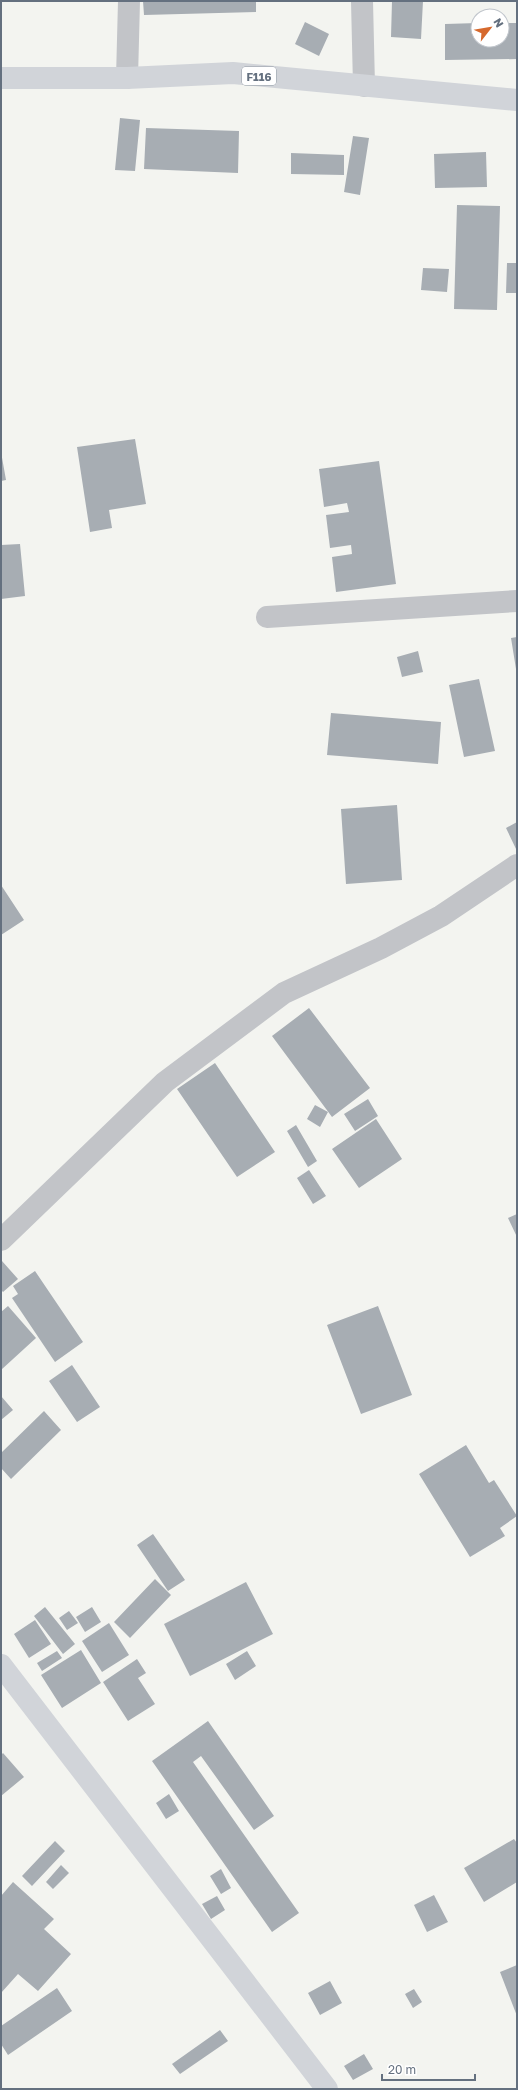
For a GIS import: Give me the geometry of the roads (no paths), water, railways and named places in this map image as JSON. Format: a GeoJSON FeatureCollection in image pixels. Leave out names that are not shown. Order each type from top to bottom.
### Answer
{"type":"FeatureCollection","features":[{"type":"Feature","properties":{"kind":"street"},"geometry":{"type":"LineString","coordinates":[[127,78],[129,1]]}},
{"type":"Feature","properties":{"kind":"street"},"geometry":{"type":"LineString","coordinates":[[362,1],[364,86]]}},
{"type":"Feature","properties":{"kind":"street","name":"F116"},"geometry":{"type":"LineString","coordinates":[[1,78],[127,78],[233,74],[517,100]]}},
{"type":"Feature","properties":{"kind":"street"},"geometry":{"type":"LineString","coordinates":[[267,617],[517,601]]}},
{"type":"Feature","properties":{"kind":"street"},"geometry":{"type":"LineString","coordinates":[[1,1240],[165,1082],[284,993],[381,948],[441,916],[517,865]]}},
{"type":"Feature","properties":{"kind":"street"},"geometry":{"type":"LineString","coordinates":[[1,1665],[327,2089]]}}]}
